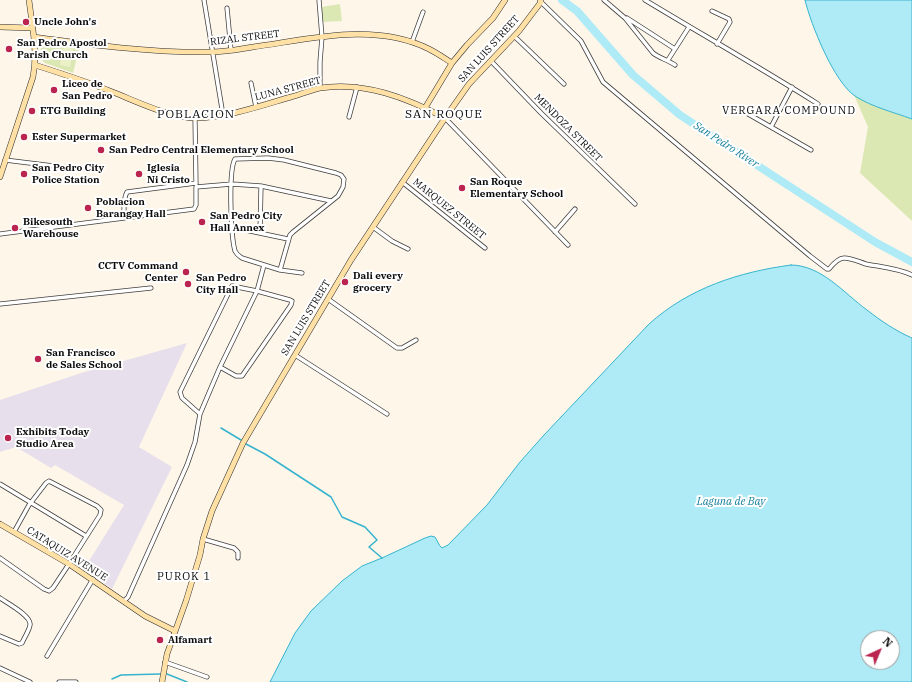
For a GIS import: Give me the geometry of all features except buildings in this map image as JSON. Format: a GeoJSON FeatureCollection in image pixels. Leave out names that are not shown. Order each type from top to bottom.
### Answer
{"type":"FeatureCollection","features":[{"type":"Feature","properties":{"kind":"street"},"geometry":{"type":"LineString","coordinates":[[0,177],[3,159],[33,77],[35,65],[34,37],[29,0]]}},
{"type":"Feature","properties":{"kind":"street"},"geometry":{"type":"LineString","coordinates":[[204,0],[223,115]]}},
{"type":"Feature","properties":{"kind":"street"},"geometry":{"type":"LineString","coordinates":[[319,0],[322,38],[320,88]]}},
{"type":"Feature","properties":{"kind":"street"},"geometry":{"type":"LineString","coordinates":[[425,108],[452,64],[467,44],[493,18],[505,0]]}},
{"type":"Feature","properties":{"kind":"street"},"geometry":{"type":"LineString","coordinates":[[604,0],[625,18],[675,49]]}},
{"type":"Feature","properties":{"kind":"street"},"geometry":{"type":"LineString","coordinates":[[645,0],[818,104]]}},
{"type":"Feature","properties":{"kind":"street"},"geometry":{"type":"LineString","coordinates":[[541,1],[581,41],[603,82],[827,269],[829,269],[838,259],[843,258],[891,268],[912,275]]}},
{"type":"Feature","properties":{"kind":"street","name":"SAN LUIS STREET"},"geometry":{"type":"LineString","coordinates":[[163,682],[165,662],[200,555],[203,539],[212,511],[243,443],[328,299],[402,182],[445,118],[469,84],[514,36],[541,1]]}},
{"type":"Feature","properties":{"kind":"street"},"geometry":{"type":"LineString","coordinates":[[227,8],[231,50]]}},
{"type":"Feature","properties":{"kind":"street"},"geometry":{"type":"LineString","coordinates":[[712,11],[728,19],[730,22],[718,44]]}},
{"type":"Feature","properties":{"kind":"street"},"geometry":{"type":"LineString","coordinates":[[412,42],[422,12]]}},
{"type":"Feature","properties":{"kind":"street"},"geometry":{"type":"LineString","coordinates":[[625,18],[653,53],[675,65]]}},
{"type":"Feature","properties":{"kind":"street"},"geometry":{"type":"LineString","coordinates":[[668,60],[689,26]]}},
{"type":"Feature","properties":{"kind":"street"},"geometry":{"type":"LineString","coordinates":[[0,28],[32,28]]}},
{"type":"Feature","properties":{"kind":"street","name":"RIZAL STREET"},"geometry":{"type":"LineString","coordinates":[[34,37],[89,44],[173,51],[213,52],[322,38],[372,34],[412,42],[429,49],[452,64]]}},
{"type":"Feature","properties":{"kind":"street"},"geometry":{"type":"LineString","coordinates":[[514,36],[564,84]]}},
{"type":"Feature","properties":{"kind":"street","name":"MENDOZA STREET"},"geometry":{"type":"LineString","coordinates":[[491,61],[541,113],[635,204]]}},
{"type":"Feature","properties":{"kind":"street","name":"LUNA STREET"},"geometry":{"type":"LineString","coordinates":[[35,65],[85,81],[162,111],[179,116],[195,118],[223,115],[320,88],[342,86],[357,87],[372,89],[398,96],[445,118],[568,245]]}},
{"type":"Feature","properties":{"kind":"street"},"geometry":{"type":"LineString","coordinates":[[251,83],[256,107]]}},
{"type":"Feature","properties":{"kind":"street"},"geometry":{"type":"LineString","coordinates":[[349,117],[357,87]]}},
{"type":"Feature","properties":{"kind":"street"},"geometry":{"type":"LineString","coordinates":[[771,127],[792,88]]}},
{"type":"Feature","properties":{"kind":"street"},"geometry":{"type":"LineString","coordinates":[[736,107],[811,150]]}},
{"type":"Feature","properties":{"kind":"street"},"geometry":{"type":"LineString","coordinates":[[0,234],[194,209],[196,206],[195,118]]}},
{"type":"Feature","properties":{"kind":"street"},"geometry":{"type":"LineString","coordinates":[[280,270],[288,239],[293,232],[338,196],[343,187],[344,179],[341,175],[336,173],[284,160],[268,158],[235,159],[233,163],[231,226],[237,255],[280,270],[302,273]]}},
{"type":"Feature","properties":{"kind":"street"},"geometry":{"type":"LineString","coordinates":[[3,159],[70,168]]}},
{"type":"Feature","properties":{"kind":"street","name":"MARQUEZ STREET"},"geometry":{"type":"LineString","coordinates":[[402,182],[485,248]]}},
{"type":"Feature","properties":{"kind":"street"},"geometry":{"type":"LineString","coordinates":[[124,218],[125,195],[127,192],[196,185],[232,184],[261,186],[331,202]]}},
{"type":"Feature","properties":{"kind":"street"},"geometry":{"type":"LineString","coordinates":[[260,232],[261,186]]}},
{"type":"Feature","properties":{"kind":"street"},"geometry":{"type":"LineString","coordinates":[[555,232],[575,209]]}},
{"type":"Feature","properties":{"kind":"street"},"geometry":{"type":"LineString","coordinates":[[231,226],[288,239]]}},
{"type":"Feature","properties":{"kind":"street"},"geometry":{"type":"LineString","coordinates":[[373,227],[392,241],[408,249]]}},
{"type":"Feature","properties":{"kind":"street"},"geometry":{"type":"LineString","coordinates":[[124,601],[128,597],[187,465],[195,442],[200,414],[220,367],[257,291],[264,265]]}},
{"type":"Feature","properties":{"kind":"street"},"geometry":{"type":"LineString","coordinates":[[200,414],[182,398],[180,394],[181,390],[232,286],[289,298],[292,301],[291,305],[242,376],[236,376],[220,367]]}},
{"type":"Feature","properties":{"kind":"street"},"geometry":{"type":"LineString","coordinates":[[0,304],[151,288]]}},
{"type":"Feature","properties":{"kind":"street"},"geometry":{"type":"LineString","coordinates":[[328,299],[397,348],[402,348],[416,340]]}},
{"type":"Feature","properties":{"kind":"street"},"geometry":{"type":"LineString","coordinates":[[295,355],[387,414]]}},
{"type":"Feature","properties":{"kind":"street"},"geometry":{"type":"LineString","coordinates":[[0,558],[49,591],[54,588],[70,564],[100,515],[100,510],[97,506],[49,481],[31,503],[14,532]]}},
{"type":"Feature","properties":{"kind":"street"},"geometry":{"type":"LineString","coordinates":[[0,484],[86,536]]}},
{"type":"Feature","properties":{"kind":"street","name":"CATAQUIZ AVENUE"},"geometry":{"type":"LineString","coordinates":[[0,524],[70,564],[145,616],[175,631]]}},
{"type":"Feature","properties":{"kind":"street"},"geometry":{"type":"LineString","coordinates":[[203,539],[234,548],[238,552],[238,558]]}},
{"type":"Feature","properties":{"kind":"street"},"geometry":{"type":"LineString","coordinates":[[47,656],[92,579]]}},
{"type":"Feature","properties":{"kind":"street"},"geometry":{"type":"LineString","coordinates":[[0,598],[22,613],[29,620],[30,625],[22,643],[19,644],[0,636]]}},
{"type":"Feature","properties":{"kind":"street"},"geometry":{"type":"LineString","coordinates":[[165,662],[208,677]]}},
{"type":"Feature","properties":{"kind":"street"},"geometry":{"type":"LineString","coordinates":[[0,668],[30,682]]}},
{"type":"Feature","properties":{"kind":"street"},"geometry":{"type":"LineString","coordinates":[[59,682],[76,682]]}},
{"type":"Feature","properties":{"kind":"shaded area"},"geometry":{"type":"Polygon","coordinates":[[[187,343],[139,447],[172,467],[112,589],[100,580],[101,578],[97,575],[95,576],[84,569],[124,505],[55,465],[51,468],[16,447],[0,452],[0,400],[81,373],[187,343]]]}},
{"type":"Feature","properties":{"kind":"green space"},"geometry":{"type":"Polygon","coordinates":[[[340,4],[342,21],[322,22],[321,7],[340,4]]]}},
{"type":"Feature","properties":{"kind":"green space"},"geometry":{"type":"Polygon","coordinates":[[[48,43],[79,49],[73,73],[45,63],[40,58],[41,47],[48,43]]]}},
{"type":"Feature","properties":{"kind":"green space"},"geometry":{"type":"Polygon","coordinates":[[[64,46],[74,48],[70,67],[60,65],[64,46]]]}},
{"type":"Feature","properties":{"kind":"green space"},"geometry":{"type":"Polygon","coordinates":[[[854,95],[875,106],[912,119],[912,221],[860,173],[868,127],[854,95]]]}},
{"type":"Feature","properties":{"kind":"water"},"geometry":{"type":"Polygon","coordinates":[[[805,0],[912,0],[912,119],[868,103],[855,96],[847,89],[839,79],[824,52],[812,24],[805,0]]]}},
{"type":"Feature","properties":{"kind":"water","name":"Laguna de Bay"},"geometry":{"type":"Polygon","coordinates":[[[791,265],[802,266],[812,270],[832,281],[883,322],[912,338],[912,682],[270,682],[295,633],[311,611],[342,581],[362,566],[425,538],[431,536],[435,537],[442,548],[448,545],[487,505],[520,462],[544,435],[649,324],[664,311],[698,291],[734,277],[791,265]]]}},
{"type":"Feature","properties":{"kind":"waterway","name":"San Pedro River"},"geometry":{"type":"LineString","coordinates":[[562,0],[577,11],[633,75],[680,115],[875,242],[912,262]]}},
{"type":"Feature","properties":{"kind":"waterway"},"geometry":{"type":"LineString","coordinates":[[221,428],[241,440]]}},
{"type":"Feature","properties":{"kind":"waterway"},"geometry":{"type":"LineString","coordinates":[[246,444],[265,454],[331,497],[342,517],[365,527],[377,540],[369,547],[382,558]]}},
{"type":"Feature","properties":{"kind":"waterway"},"geometry":{"type":"LineString","coordinates":[[112,679],[121,675],[160,674]]}},
{"type":"Feature","properties":{"kind":"waterway"},"geometry":{"type":"LineString","coordinates":[[167,674],[187,682]]}},
{"type":"Feature","properties":{"kind":"place","name":"Uncle John's"},"geometry":{"type":"Point","coordinates":[26,22]}},
{"type":"Feature","properties":{"kind":"place","name":"San Pedro Apostol Parish Church"},"geometry":{"type":"Point","coordinates":[9,49]}},
{"type":"Feature","properties":{"kind":"place","name":"Liceo de San Pedro"},"geometry":{"type":"Point","coordinates":[54,90]}},
{"type":"Feature","properties":{"kind":"place","name":"ETG Building"},"geometry":{"type":"Point","coordinates":[32,111]}},
{"type":"Feature","properties":{"kind":"place","name":"Ester Supermarket"},"geometry":{"type":"Point","coordinates":[24,137]}},
{"type":"Feature","properties":{"kind":"place","name":"San Pedro Central Elementary School"},"geometry":{"type":"Point","coordinates":[101,150]}},
{"type":"Feature","properties":{"kind":"place","name":"San Pedro City Police Station"},"geometry":{"type":"Point","coordinates":[24,174]}},
{"type":"Feature","properties":{"kind":"place","name":"Iglesia Ni Cristo"},"geometry":{"type":"Point","coordinates":[139,174]}},
{"type":"Feature","properties":{"kind":"place","name":"San Roque Elementary School"},"geometry":{"type":"Point","coordinates":[462,188]}},
{"type":"Feature","properties":{"kind":"place","name":"Poblacion Barangay Hall"},"geometry":{"type":"Point","coordinates":[88,208]}},
{"type":"Feature","properties":{"kind":"place","name":"San Pedro City Hall Annex"},"geometry":{"type":"Point","coordinates":[202,222]}},
{"type":"Feature","properties":{"kind":"place","name":"Bikesouth Warehouse"},"geometry":{"type":"Point","coordinates":[15,228]}},
{"type":"Feature","properties":{"kind":"place","name":"CCTV Command Center"},"geometry":{"type":"Point","coordinates":[186,272]}},
{"type":"Feature","properties":{"kind":"place","name":"Dali every grocery"},"geometry":{"type":"Point","coordinates":[345,282]}},
{"type":"Feature","properties":{"kind":"place","name":"San Pedro City Hall"},"geometry":{"type":"Point","coordinates":[188,284]}},
{"type":"Feature","properties":{"kind":"place","name":"San Francisco de Sales School"},"geometry":{"type":"Point","coordinates":[38,359]}},
{"type":"Feature","properties":{"kind":"place","name":"Exhibits Today Studio Area"},"geometry":{"type":"Point","coordinates":[8,438]}},
{"type":"Feature","properties":{"kind":"place","name":"Alfamart"},"geometry":{"type":"Point","coordinates":[160,640]}},
{"type":"Feature","properties":{"kind":"district","name":"VERGARA COMPOUND"},"geometry":{"type":"Point","coordinates":[789,111]}},
{"type":"Feature","properties":{"kind":"district","name":"POBLACION"},"geometry":{"type":"Point","coordinates":[196,115]}},
{"type":"Feature","properties":{"kind":"district","name":"SAN ROQUE"},"geometry":{"type":"Point","coordinates":[444,115]}},
{"type":"Feature","properties":{"kind":"district","name":"PUROK 1"},"geometry":{"type":"Point","coordinates":[184,577]}}]}
